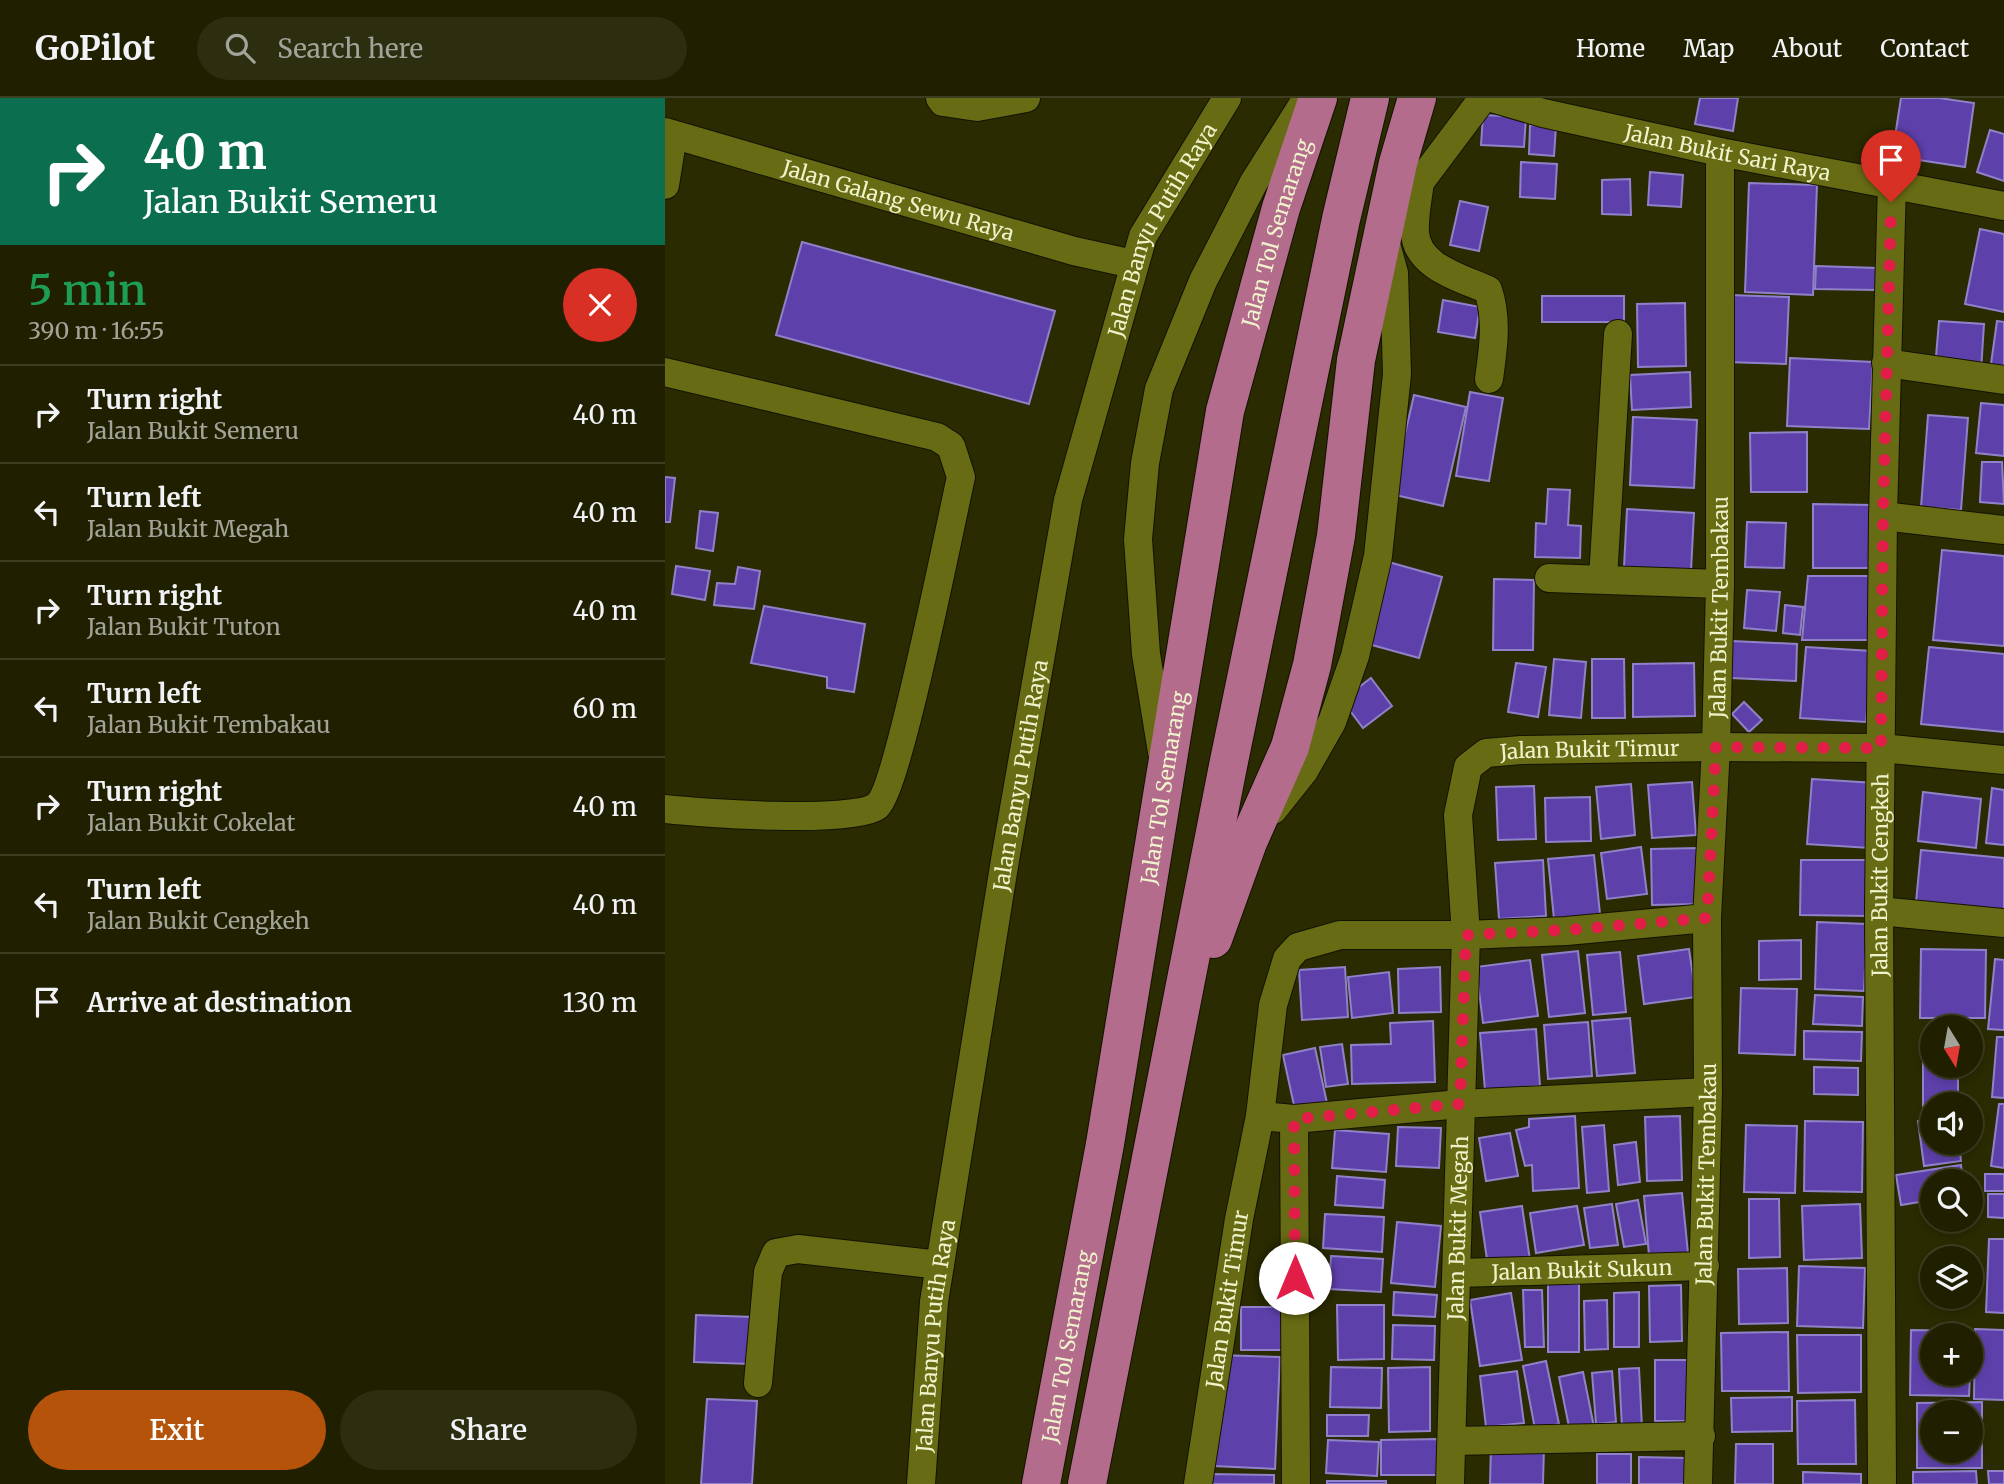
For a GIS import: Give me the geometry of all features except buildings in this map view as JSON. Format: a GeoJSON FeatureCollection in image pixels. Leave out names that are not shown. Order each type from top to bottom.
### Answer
{"type":"FeatureCollection","features":[{"type":"Feature","properties":{"kind":"highway","name":"Jalan Tol Semarang"},"geometry":{"type":"LineString","coordinates":[[1041,1484],[1105,1144],[1225,411],[1281,208],[1318,98]]}},
{"type":"Feature","properties":{"kind":"highway"},"geometry":{"type":"LineString","coordinates":[[1087,1484],[1184,988],[1341,219],[1370,98]]}},
{"type":"Feature","properties":{"kind":"highway"},"geometry":{"type":"LineString","coordinates":[[1184,988],[1216,934],[1248,842],[1290,747],[1312,665],[1336,536],[1356,360],[1398,163],[1417,98]]}},
{"type":"Feature","properties":{"kind":"street"},"geometry":{"type":"LineString","coordinates":[[940,98],[943,102],[977,107],[1026,98]]}},
{"type":"Feature","properties":{"kind":"street","name":"Jalan Banyu Putih Raya"},"geometry":{"type":"LineString","coordinates":[[921,1484],[933,1316],[940,1265],[1005,860],[1068,500],[1143,236],[1227,98]]}},
{"type":"Feature","properties":{"kind":"street"},"geometry":{"type":"LineString","coordinates":[[1165,775],[1146,654],[1137,539],[1145,463],[1157,401],[1203,281],[1254,182],[1307,98]]}},
{"type":"Feature","properties":{"kind":"street"},"geometry":{"type":"LineString","coordinates":[[1386,220],[1420,183],[1483,98]]}},
{"type":"Feature","properties":{"kind":"street","name":"Jalan Bukit Sari Raya"},"geometry":{"type":"LineString","coordinates":[[1492,98],[1543,114],[1720,152],[2004,205]]}},
{"type":"Feature","properties":{"kind":"street"},"geometry":{"type":"LineString","coordinates":[[665,184],[669,134]]}},
{"type":"Feature","properties":{"kind":"street","name":"Jalan Galang Sewu Raya"},"geometry":{"type":"LineString","coordinates":[[669,134],[1074,251],[1133,264]]}},
{"type":"Feature","properties":{"kind":"street","name":"Jalan Bukit Tembakau"},"geometry":{"type":"LineString","coordinates":[[1698,1484],[1709,1092],[1707,918],[1716,747],[1720,584],[1720,152]]}},
{"type":"Feature","properties":{"kind":"street"},"geometry":{"type":"LineString","coordinates":[[1420,183],[1415,234],[1421,251],[1448,273],[1487,290],[1493,306],[1495,334],[1489,379]]}},
{"type":"Feature","properties":{"kind":"street","name":"Jalan Bukit Cengkeh"},"geometry":{"type":"LineString","coordinates":[[1882,1484],[1879,911],[1883,516],[1892,183]]}},
{"type":"Feature","properties":{"kind":"street"},"geometry":{"type":"LineString","coordinates":[[1602,578],[1618,334]]}},
{"type":"Feature","properties":{"kind":"street"},"geometry":{"type":"LineString","coordinates":[[1886,363],[2004,380]]}},
{"type":"Feature","properties":{"kind":"street"},"geometry":{"type":"LineString","coordinates":[[665,372],[937,437],[951,446],[961,477],[909,709],[885,794],[876,807],[850,814],[733,816],[665,810]]}},
{"type":"Feature","properties":{"kind":"street"},"geometry":{"type":"LineString","coordinates":[[1883,516],[2004,530]]}},
{"type":"Feature","properties":{"kind":"street"},"geometry":{"type":"LineString","coordinates":[[1549,578],[1720,584]]}},
{"type":"Feature","properties":{"kind":"street","name":"Jalan Bukit Timur"},"geometry":{"type":"LineString","coordinates":[[1468,767],[1486,754],[1521,750],[1716,747],[1881,748],[2004,760]]}},
{"type":"Feature","properties":{"kind":"street","name":"Jalan Bukit Megah"},"geometry":{"type":"LineString","coordinates":[[1450,1484],[1466,935],[1458,815],[1468,767]]}},
{"type":"Feature","properties":{"kind":"street"},"geometry":{"type":"LineString","coordinates":[[1879,911],[2004,923]]}},
{"type":"Feature","properties":{"kind":"street","name":"Jalan Bukit Timur"},"geometry":{"type":"LineString","coordinates":[[1198,1484],[1239,1219],[1261,1116],[1273,1005],[1287,959],[1298,947],[1340,935],[1466,935],[1707,918]]}},
{"type":"Feature","properties":{"kind":"street"},"geometry":{"type":"LineString","coordinates":[[1261,1116],[1294,1119],[1460,1104],[1709,1092]]}},
{"type":"Feature","properties":{"kind":"street"},"geometry":{"type":"LineString","coordinates":[[1294,1119],[1296,1484]]}},
{"type":"Feature","properties":{"kind":"street"},"geometry":{"type":"LineString","coordinates":[[758,1383],[768,1272],[776,1253],[798,1249],[940,1265]]}},
{"type":"Feature","properties":{"kind":"street","name":"Jalan Bukit Sukun"},"geometry":{"type":"LineString","coordinates":[[1458,1273],[1705,1266]]}},
{"type":"Feature","properties":{"kind":"street"},"geometry":{"type":"LineString","coordinates":[[1452,1441],[1701,1436]]}},
{"type":"Feature","properties":{"kind":"route"},"geometry":{"type":"LineString","coordinates":[[1295,1278],[1294,1119],[1460,1104],[1466,935],[1707,918],[1716,747],[1881,748],[1883,516],[1891,202]]}}]}
